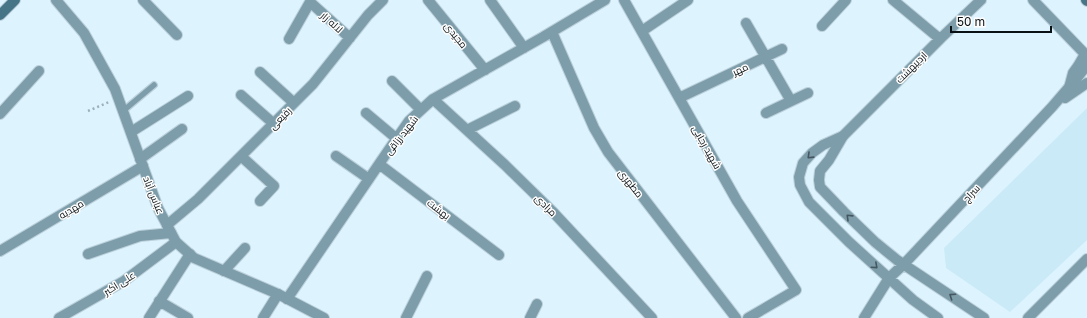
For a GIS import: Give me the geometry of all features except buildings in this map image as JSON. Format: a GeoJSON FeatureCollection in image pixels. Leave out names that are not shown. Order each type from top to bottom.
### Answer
{"type":"FeatureCollection","features":[{"type":"Feature","properties":{"kind":"main road"},"geometry":{"type":"LineString","coordinates":[[0,15],[14,0]]}},
{"type":"Feature","properties":{"kind":"street","name":"عباس آباد"},"geometry":{"type":"LineString","coordinates":[[56,0],[84,33],[115,89],[158,208],[176,242],[194,258],[282,296],[324,318]]}},
{"type":"Feature","properties":{"kind":"street"},"geometry":{"type":"LineString","coordinates":[[143,0],[177,35]]}},
{"type":"Feature","properties":{"kind":"street","name":"رفیعی"},"geometry":{"type":"LineString","coordinates":[[169,229],[313,84],[368,15],[383,0]]}},
{"type":"Feature","properties":{"kind":"street","name":"مجیدی"},"geometry":{"type":"LineString","coordinates":[[428,0],[485,70]]}},
{"type":"Feature","properties":{"kind":"street"},"geometry":{"type":"LineString","coordinates":[[490,0],[524,48]]}},
{"type":"Feature","properties":{"kind":"street","name":"شهید رزاقی"},"geometry":{"type":"LineString","coordinates":[[264,318],[369,179],[409,121],[433,99],[552,32],[605,0]]}},
{"type":"Feature","properties":{"kind":"street","name":"شهید رجایی"},"geometry":{"type":"LineString","coordinates":[[624,0],[737,201],[796,290],[748,318]]}},
{"type":"Feature","properties":{"kind":"street"},"geometry":{"type":"LineString","coordinates":[[642,31],[688,0]]}},
{"type":"Feature","properties":{"kind":"street"},"geometry":{"type":"LineString","coordinates":[[822,26],[846,0]]}},
{"type":"Feature","properties":{"kind":"street","name":"اردیبهشت"},"geometry":{"type":"LineString","coordinates":[[843,136],[981,0]]}},
{"type":"Feature","properties":{"kind":"street"},"geometry":{"type":"LineString","coordinates":[[1033,0],[1085,54],[1073,73],[1069,88]]}},
{"type":"Feature","properties":{"kind":"street","name":"لاله زار"},"geometry":{"type":"LineString","coordinates":[[289,39],[310,2],[350,38]]}},
{"type":"Feature","properties":{"kind":"street"},"geometry":{"type":"LineString","coordinates":[[900,2],[940,39]]}},
{"type":"Feature","properties":{"kind":"street"},"geometry":{"type":"LineString","coordinates":[[746,23],[791,101]]}},
{"type":"Feature","properties":{"kind":"street","name":"مطهری"},"geometry":{"type":"LineString","coordinates":[[552,32],[594,128],[608,152],[736,318]]}},
{"type":"Feature","properties":{"kind":"street","name":"مهر"},"geometry":{"type":"LineString","coordinates":[[679,98],[782,49]]}},
{"type":"Feature","properties":{"kind":"street","name":"سراج"},"geometry":{"type":"LineString","coordinates":[[864,318],[889,278],[1052,107],[1078,78],[1087,65]]}},
{"type":"Feature","properties":{"kind":"street"},"geometry":{"type":"LineString","coordinates":[[0,114],[38,71]]}},
{"type":"Feature","properties":{"kind":"street"},"geometry":{"type":"LineString","coordinates":[[260,72],[294,103]]}},
{"type":"Feature","properties":{"kind":"street"},"geometry":{"type":"LineString","coordinates":[[392,81],[421,110]]}},
{"type":"Feature","properties":{"kind":"street","name":"سراج"},"geometry":{"type":"LineString","coordinates":[[1052,107],[1087,83]]}},
{"type":"Feature","properties":{"kind":"street"},"geometry":{"type":"LineString","coordinates":[[766,114],[808,93]]}},
{"type":"Feature","properties":{"kind":"street"},"geometry":{"type":"LineString","coordinates":[[241,95],[274,124]]}},
{"type":"Feature","properties":{"kind":"street"},"geometry":{"type":"LineString","coordinates":[[130,132],[188,96]]}},
{"type":"Feature","properties":{"kind":"street","name":"مرادی"},"geometry":{"type":"LineString","coordinates":[[433,99],[505,165],[553,212],[652,318]]}},
{"type":"Feature","properties":{"kind":"street"},"geometry":{"type":"LineString","coordinates":[[467,130],[515,106]]}},
{"type":"Feature","properties":{"kind":"street"},"geometry":{"type":"LineString","coordinates":[[366,113],[397,139]]}},
{"type":"Feature","properties":{"kind":"street"},"geometry":{"type":"LineString","coordinates":[[141,163],[182,129]]}},
{"type":"Feature","properties":{"kind":"street"},"geometry":{"type":"LineString","coordinates":[[843,136],[820,172],[820,187],[875,242],[904,264],[984,318]]}},
{"type":"Feature","properties":{"kind":"street"},"geometry":{"type":"LineString","coordinates":[[843,136],[812,153],[802,163],[799,177],[800,185],[809,202],[849,242],[913,300],[938,318]]}},
{"type":"Feature","properties":{"kind":"street"},"geometry":{"type":"LineString","coordinates":[[242,156],[274,186],[260,201]]}},
{"type":"Feature","properties":{"kind":"street"},"geometry":{"type":"LineString","coordinates":[[336,156],[369,179]]}},
{"type":"Feature","properties":{"kind":"street","name":"مهدیه"},"geometry":{"type":"LineString","coordinates":[[0,251],[141,163]]}},
{"type":"Feature","properties":{"kind":"street","name":"بهشت"},"geometry":{"type":"LineString","coordinates":[[379,164],[499,255]]}},
{"type":"Feature","properties":{"kind":"street"},"geometry":{"type":"LineString","coordinates":[[88,254],[140,236],[169,229]]}},
{"type":"Feature","properties":{"kind":"street","name":"علی اکبر"},"geometry":{"type":"LineString","coordinates":[[59,318],[124,281],[176,242]]}},
{"type":"Feature","properties":{"kind":"street"},"geometry":{"type":"LineString","coordinates":[[224,271],[245,248]]}},
{"type":"Feature","properties":{"kind":"street"},"geometry":{"type":"LineString","coordinates":[[149,318],[190,254]]}},
{"type":"Feature","properties":{"kind":"street"},"geometry":{"type":"LineString","coordinates":[[1028,318],[1087,259]]}},
{"type":"Feature","properties":{"kind":"street"},"geometry":{"type":"LineString","coordinates":[[406,318],[427,276]]}},
{"type":"Feature","properties":{"kind":"street"},"geometry":{"type":"LineString","coordinates":[[159,301],[188,318]]}},
{"type":"Feature","properties":{"kind":"street"},"geometry":{"type":"LineString","coordinates":[[530,318],[537,304]]}},
{"type":"Feature","properties":{"kind":"lane"},"geometry":{"type":"LineString","coordinates":[[123,111],[154,86]]}},
{"type":"Feature","properties":{"kind":"path"},"geometry":{"type":"LineString","coordinates":[[88,111],[118,98]]}},
{"type":"Feature","properties":{"kind":"shaded area"},"geometry":{"type":"Polygon","coordinates":[[[1087,108],[1087,240],[1010,312],[946,268],[944,248],[1087,108]]]}}]}
